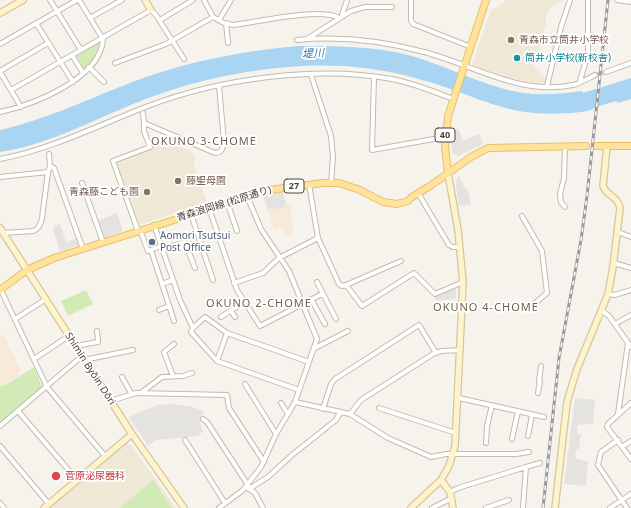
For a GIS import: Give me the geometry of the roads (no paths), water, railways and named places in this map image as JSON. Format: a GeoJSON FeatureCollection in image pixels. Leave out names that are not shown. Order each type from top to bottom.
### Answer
{"type":"FeatureCollection","features":[{"type":"Feature","properties":{"kind":"main road","name":"40"},"geometry":{"type":"LineString","coordinates":[[448,173],[445,137],[453,98],[486,0]]}},
{"type":"Feature","properties":{"kind":"main road","name":"青森浪岡線 (松原通り)"},"geometry":{"type":"LineString","coordinates":[[0,289],[27,270],[54,258],[208,208],[269,190],[309,184],[331,183],[360,190],[390,204],[408,201],[471,157],[488,148],[586,146]]}},
{"type":"Feature","properties":{"kind":"main road"},"geometry":{"type":"LineString","coordinates":[[596,146],[631,146]]}},
{"type":"Feature","properties":{"kind":"street"},"geometry":{"type":"LineString","coordinates":[[0,13],[23,0]]}},
{"type":"Feature","properties":{"kind":"street"},"geometry":{"type":"LineString","coordinates":[[50,0],[81,50]]}},
{"type":"Feature","properties":{"kind":"street"},"geometry":{"type":"LineString","coordinates":[[0,44],[78,0],[103,38],[101,47],[89,68],[73,82],[44,98],[21,107],[0,112]]}},
{"type":"Feature","properties":{"kind":"street"},"geometry":{"type":"LineString","coordinates":[[90,18],[122,0]]}},
{"type":"Feature","properties":{"kind":"street"},"geometry":{"type":"LineString","coordinates":[[145,0],[160,20],[184,59]]}},
{"type":"Feature","properties":{"kind":"street"},"geometry":{"type":"LineString","coordinates":[[160,20],[193,0]]}},
{"type":"Feature","properties":{"kind":"street"},"geometry":{"type":"LineString","coordinates":[[204,0],[213,17],[234,25],[318,13],[340,16]]}},
{"type":"Feature","properties":{"kind":"street"},"geometry":{"type":"LineString","coordinates":[[219,20],[231,0]]}},
{"type":"Feature","properties":{"kind":"street"},"geometry":{"type":"LineString","coordinates":[[340,16],[347,0]]}},
{"type":"Feature","properties":{"kind":"street"},"geometry":{"type":"LineString","coordinates":[[411,0],[411,20],[413,24],[471,47]]}},
{"type":"Feature","properties":{"kind":"street"},"geometry":{"type":"LineString","coordinates":[[547,86],[561,27],[570,0]]}},
{"type":"Feature","properties":{"kind":"street"},"geometry":{"type":"LineString","coordinates":[[580,81],[588,53],[588,0]]}},
{"type":"Feature","properties":{"kind":"street"},"geometry":{"type":"LineString","coordinates":[[617,0],[631,2]]}},
{"type":"Feature","properties":{"kind":"street"},"geometry":{"type":"LineString","coordinates":[[307,39],[340,16],[359,8],[392,7]]}},
{"type":"Feature","properties":{"kind":"street"},"geometry":{"type":"LineString","coordinates":[[11,90],[151,10]]}},
{"type":"Feature","properties":{"kind":"street"},"geometry":{"type":"LineString","coordinates":[[115,63],[172,40],[213,17]]}},
{"type":"Feature","properties":{"kind":"street"},"geometry":{"type":"LineString","coordinates":[[226,23],[228,43]]}},
{"type":"Feature","properties":{"kind":"street"},"geometry":{"type":"LineString","coordinates":[[36,24],[73,82]]}},
{"type":"Feature","properties":{"kind":"street"},"geometry":{"type":"LineString","coordinates":[[297,40],[351,40],[390,44],[425,52],[504,81],[524,85],[573,85],[595,76]]}},
{"type":"Feature","properties":{"kind":"street"},"geometry":{"type":"LineString","coordinates":[[21,107],[0,71],[48,43]]}},
{"type":"Feature","properties":{"kind":"street"},"geometry":{"type":"LineString","coordinates":[[72,55],[83,73]]}},
{"type":"Feature","properties":{"kind":"street"},"geometry":{"type":"LineString","coordinates":[[606,72],[631,63]]}},
{"type":"Feature","properties":{"kind":"street"},"geometry":{"type":"LineString","coordinates":[[89,68],[104,82]]}},
{"type":"Feature","properties":{"kind":"street"},"geometry":{"type":"LineString","coordinates":[[310,75],[331,136],[331,183]]}},
{"type":"Feature","properties":{"kind":"street"},"geometry":{"type":"LineString","coordinates":[[0,159],[47,148],[161,102],[219,86],[268,77],[353,75],[374,77],[404,81],[453,98]]}},
{"type":"Feature","properties":{"kind":"street"},"geometry":{"type":"LineString","coordinates":[[374,77],[372,150],[445,137]]}},
{"type":"Feature","properties":{"kind":"street"},"geometry":{"type":"LineString","coordinates":[[144,123],[218,153],[223,149],[224,142],[219,86]]}},
{"type":"Feature","properties":{"kind":"street"},"geometry":{"type":"LineString","coordinates":[[143,113],[144,131],[150,147],[113,161],[147,250],[162,248],[184,242],[194,268]]}},
{"type":"Feature","properties":{"kind":"street"},"geometry":{"type":"LineString","coordinates":[[565,146],[564,178],[560,194],[561,202],[565,208]]}},
{"type":"Feature","properties":{"kind":"street"},"geometry":{"type":"LineString","coordinates":[[555,508],[567,402],[577,369],[608,294],[614,263],[618,232],[619,203],[605,190],[603,186],[607,146]]}},
{"type":"Feature","properties":{"kind":"street"},"geometry":{"type":"LineString","coordinates":[[2,230],[37,230],[42,222],[50,166],[49,154]]}},
{"type":"Feature","properties":{"kind":"street"},"geometry":{"type":"LineString","coordinates":[[50,166],[54,168],[59,180],[83,249]]}},
{"type":"Feature","properties":{"kind":"street"},"geometry":{"type":"LineString","coordinates":[[0,177],[48,172]]}},
{"type":"Feature","properties":{"kind":"street"},"geometry":{"type":"LineString","coordinates":[[411,508],[441,480],[449,466],[453,454],[456,433],[459,398],[463,282],[460,247],[448,173]]}},
{"type":"Feature","properties":{"kind":"street"},"geometry":{"type":"LineString","coordinates":[[82,183],[103,242]]}},
{"type":"Feature","properties":{"kind":"street"},"geometry":{"type":"LineString","coordinates":[[309,184],[318,238],[339,284],[342,286],[346,285],[402,261]]}},
{"type":"Feature","properties":{"kind":"street"},"geometry":{"type":"LineString","coordinates":[[418,193],[451,246],[460,247]]}},
{"type":"Feature","properties":{"kind":"street"},"geometry":{"type":"LineString","coordinates":[[246,196],[261,229],[289,271],[317,339],[295,402],[276,434],[264,462],[248,487]]}},
{"type":"Feature","properties":{"kind":"street"},"geometry":{"type":"LineString","coordinates":[[227,202],[237,231]]}},
{"type":"Feature","properties":{"kind":"street"},"geometry":{"type":"LineString","coordinates":[[208,208],[234,283],[244,302],[261,326],[322,294]]}},
{"type":"Feature","properties":{"kind":"street"},"geometry":{"type":"LineString","coordinates":[[191,214],[213,280]]}},
{"type":"Feature","properties":{"kind":"street"},"geometry":{"type":"LineString","coordinates":[[522,216],[543,255],[547,293],[534,304]]}},
{"type":"Feature","properties":{"kind":"street"},"geometry":{"type":"LineString","coordinates":[[154,226],[172,280],[192,328],[191,332],[217,361],[299,390]]}},
{"type":"Feature","properties":{"kind":"street","name":"Shimin Byōin Dōri"},"geometry":{"type":"LineString","coordinates":[[2,230],[132,434],[184,508]]}},
{"type":"Feature","properties":{"kind":"street"},"geometry":{"type":"LineString","coordinates":[[618,232],[631,237]]}},
{"type":"Feature","properties":{"kind":"street"},"geometry":{"type":"LineString","coordinates":[[234,283],[266,272],[279,258],[318,238]]}},
{"type":"Feature","properties":{"kind":"street"},"geometry":{"type":"LineString","coordinates":[[151,250],[174,321]]}},
{"type":"Feature","properties":{"kind":"street"},"geometry":{"type":"LineString","coordinates":[[614,263],[631,268]]}},
{"type":"Feature","properties":{"kind":"street"},"geometry":{"type":"LineString","coordinates":[[346,285],[362,306],[414,273],[435,294],[463,282]]}},
{"type":"Feature","properties":{"kind":"street"},"geometry":{"type":"LineString","coordinates":[[162,284],[172,280]]}},
{"type":"Feature","properties":{"kind":"street"},"geometry":{"type":"LineString","coordinates":[[317,282],[336,319]]}},
{"type":"Feature","properties":{"kind":"street"},"geometry":{"type":"LineString","coordinates":[[0,289],[47,387],[105,456]]}},
{"type":"Feature","properties":{"kind":"street"},"geometry":{"type":"LineString","coordinates":[[608,294],[615,295],[631,290]]}},
{"type":"Feature","properties":{"kind":"street"},"geometry":{"type":"LineString","coordinates":[[15,319],[46,299]]}},
{"type":"Feature","properties":{"kind":"street"},"geometry":{"type":"LineString","coordinates":[[311,299],[325,324]]}},
{"type":"Feature","properties":{"kind":"street"},"geometry":{"type":"LineString","coordinates":[[221,317],[244,302]]}},
{"type":"Feature","properties":{"kind":"street"},"geometry":{"type":"LineString","coordinates":[[159,310],[169,306]]}},
{"type":"Feature","properties":{"kind":"street"},"geometry":{"type":"LineString","coordinates":[[231,310],[235,317]]}},
{"type":"Feature","properties":{"kind":"street"},"geometry":{"type":"LineString","coordinates":[[602,311],[615,324],[630,346],[618,414]]}},
{"type":"Feature","properties":{"kind":"street"},"geometry":{"type":"LineString","coordinates":[[615,324],[631,315]]}},
{"type":"Feature","properties":{"kind":"street"},"geometry":{"type":"LineString","coordinates":[[192,328],[205,318],[227,333],[309,362]]}},
{"type":"Feature","properties":{"kind":"street"},"geometry":{"type":"LineString","coordinates":[[323,409],[333,381],[419,325],[436,353]]}},
{"type":"Feature","properties":{"kind":"street"},"geometry":{"type":"LineString","coordinates":[[75,346],[98,342],[97,331]]}},
{"type":"Feature","properties":{"kind":"street"},"geometry":{"type":"LineString","coordinates":[[315,348],[348,331]]}},
{"type":"Feature","properties":{"kind":"street"},"geometry":{"type":"LineString","coordinates":[[217,361],[227,333]]}},
{"type":"Feature","properties":{"kind":"street"},"geometry":{"type":"LineString","coordinates":[[34,359],[69,336]]}},
{"type":"Feature","properties":{"kind":"street"},"geometry":{"type":"LineString","coordinates":[[174,344],[164,352],[174,376]]}},
{"type":"Feature","properties":{"kind":"street"},"geometry":{"type":"LineString","coordinates":[[0,426],[83,358],[133,350]]}},
{"type":"Feature","properties":{"kind":"street"},"geometry":{"type":"LineString","coordinates":[[350,414],[361,400],[436,353],[461,350]]}},
{"type":"Feature","properties":{"kind":"street"},"geometry":{"type":"LineString","coordinates":[[538,393],[541,366]]}},
{"type":"Feature","properties":{"kind":"street"},"geometry":{"type":"LineString","coordinates":[[141,393],[162,377],[183,376],[192,373]]}},
{"type":"Feature","properties":{"kind":"street"},"geometry":{"type":"LineString","coordinates":[[122,377],[131,393]]}},
{"type":"Feature","properties":{"kind":"street"},"geometry":{"type":"LineString","coordinates":[[245,384],[276,434]]}},
{"type":"Feature","properties":{"kind":"street"},"geometry":{"type":"LineString","coordinates":[[111,401],[131,393],[227,395],[229,408],[264,462]]}},
{"type":"Feature","properties":{"kind":"street"},"geometry":{"type":"LineString","coordinates":[[459,398],[544,417]]}},
{"type":"Feature","properties":{"kind":"street"},"geometry":{"type":"LineString","coordinates":[[295,402],[350,414],[388,438],[431,457],[453,454],[516,454],[529,452]]}},
{"type":"Feature","properties":{"kind":"street"},"geometry":{"type":"LineString","coordinates":[[281,403],[288,414]]}},
{"type":"Feature","properties":{"kind":"street"},"geometry":{"type":"LineString","coordinates":[[631,403],[618,414],[607,427],[631,459]]}},
{"type":"Feature","properties":{"kind":"street"},"geometry":{"type":"LineString","coordinates":[[486,443],[487,426],[492,405]]}},
{"type":"Feature","properties":{"kind":"street"},"geometry":{"type":"LineString","coordinates":[[379,408],[456,433]]}},
{"type":"Feature","properties":{"kind":"street"},"geometry":{"type":"LineString","coordinates":[[18,411],[77,480]]}},
{"type":"Feature","properties":{"kind":"street"},"geometry":{"type":"LineString","coordinates":[[512,439],[518,411]]}},
{"type":"Feature","properties":{"kind":"street"},"geometry":{"type":"LineString","coordinates":[[219,508],[248,487],[268,477],[336,420],[340,413]]}},
{"type":"Feature","properties":{"kind":"street"},"geometry":{"type":"LineString","coordinates":[[528,436],[532,415]]}},
{"type":"Feature","properties":{"kind":"street"},"geometry":{"type":"LineString","coordinates":[[203,420],[207,422],[263,508]]}},
{"type":"Feature","properties":{"kind":"street"},"geometry":{"type":"LineString","coordinates":[[0,446],[45,507],[132,434]]}},
{"type":"Feature","properties":{"kind":"street"},"geometry":{"type":"LineString","coordinates":[[186,440],[226,503]]}},
{"type":"Feature","properties":{"kind":"street"},"geometry":{"type":"LineString","coordinates":[[618,440],[601,452],[598,465],[627,508]]}},
{"type":"Feature","properties":{"kind":"street"},"geometry":{"type":"LineString","coordinates":[[622,447],[631,441]]}},
{"type":"Feature","properties":{"kind":"street"},"geometry":{"type":"LineString","coordinates":[[432,508],[451,495],[458,488],[540,463]]}},
{"type":"Feature","properties":{"kind":"street"},"geometry":{"type":"LineString","coordinates":[[523,508],[526,467]]}},
{"type":"Feature","properties":{"kind":"street"},"geometry":{"type":"LineString","coordinates":[[441,480],[451,495],[453,508]]}},
{"type":"Feature","properties":{"kind":"street"},"geometry":{"type":"LineString","coordinates":[[610,508],[631,494]]}},
{"type":"Feature","properties":{"kind":"street"},"geometry":{"type":"LineString","coordinates":[[486,508],[509,500]]}},
{"type":"Feature","properties":{"kind":"street"},"geometry":{"type":"LineString","coordinates":[[0,503],[4,508]]}},
{"type":"Feature","properties":{"kind":"water","name":"堤川"},"geometry":{"type":"Polygon","coordinates":[[[298,46],[354,47],[395,52],[424,60],[502,88],[534,94],[582,91],[583,93],[631,78],[631,99],[617,103],[617,101],[579,112],[555,114],[535,113],[492,104],[436,84],[392,72],[347,66],[283,67],[245,72],[172,90],[135,103],[59,136],[20,148],[0,152],[0,130],[55,113],[143,78],[200,61],[298,46]]]}},
{"type":"Feature","properties":{"kind":"tunnel"},"geometry":{"type":"LineString","coordinates":[[595,75],[606,72]]}},
{"type":"Feature","properties":{"kind":"railway"},"geometry":{"type":"LineString","coordinates":[[543,508],[559,358],[581,240],[587,196],[608,0]]}},
{"type":"Feature","properties":{"kind":"place","name":"青森市立筒井小学校"},"geometry":{"type":"Point","coordinates":[511,40]}},
{"type":"Feature","properties":{"kind":"place","name":"筒井小学校(新校舎)"},"geometry":{"type":"Point","coordinates":[517,58]}},
{"type":"Feature","properties":{"kind":"place","name":"藤聖母園"},"geometry":{"type":"Point","coordinates":[178,181]}},
{"type":"Feature","properties":{"kind":"place","name":"青森藤こども園"},"geometry":{"type":"Point","coordinates":[147,192]}},
{"type":"Feature","properties":{"kind":"place","name":"Aomori Tsutsui Post Office"},"geometry":{"type":"Point","coordinates":[152,242]}},
{"type":"Feature","properties":{"kind":"place","name":"菅原泌尿器科"},"geometry":{"type":"Point","coordinates":[56,476]}},
{"type":"Feature","properties":{"kind":"district","name":"OKUNO 3-CHOME"},"geometry":{"type":"Point","coordinates":[204,142]}},
{"type":"Feature","properties":{"kind":"district","name":"OKUNO 2-CHOME"},"geometry":{"type":"Point","coordinates":[259,304]}},
{"type":"Feature","properties":{"kind":"district","name":"OKUNO 4-CHOME"},"geometry":{"type":"Point","coordinates":[486,308]}}]}
